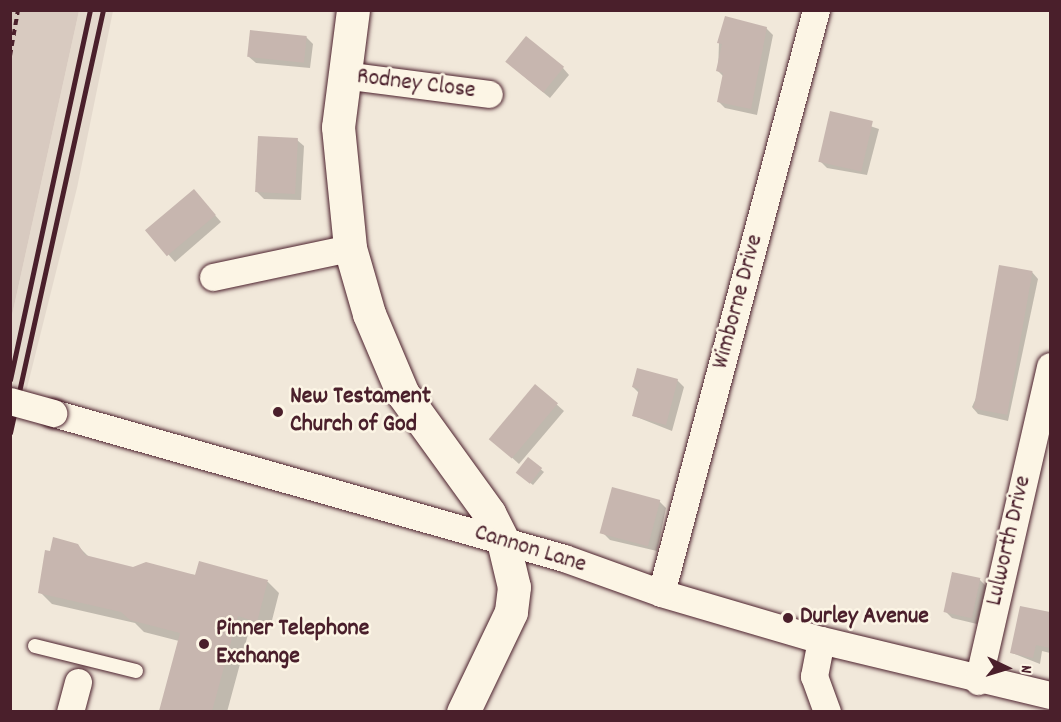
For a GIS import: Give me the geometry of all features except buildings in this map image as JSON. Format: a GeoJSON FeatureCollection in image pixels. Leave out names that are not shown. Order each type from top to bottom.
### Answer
{"type":"FeatureCollection","features":[{"type":"Feature","properties":{"kind":"street"},"geometry":{"type":"LineString","coordinates":[[353,10],[344,75],[338,168],[350,248],[369,314],[403,394],[503,541],[514,587],[511,612],[463,711]]}},
{"type":"Feature","properties":{"kind":"street","name":"Wimborne Drive"},"geometry":{"type":"LineString","coordinates":[[661,593],[816,10]]}},
{"type":"Feature","properties":{"kind":"street","name":"Rodney Close"},"geometry":{"type":"LineString","coordinates":[[344,75],[489,94]]}},
{"type":"Feature","properties":{"kind":"street"},"geometry":{"type":"LineString","coordinates":[[213,277],[350,248]]}},
{"type":"Feature","properties":{"kind":"street","name":"Lulworth Drive"},"geometry":{"type":"LineString","coordinates":[[978,681],[1050,366]]}},
{"type":"Feature","properties":{"kind":"street","name":"Cannon Lane"},"geometry":{"type":"LineString","coordinates":[[10,401],[503,541],[661,593],[821,640],[978,681],[1050,695]]}},
{"type":"Feature","properties":{"kind":"street"},"geometry":{"type":"LineString","coordinates":[[821,640],[814,676],[827,711]]}},
{"type":"Feature","properties":{"kind":"street"},"geometry":{"type":"LineString","coordinates":[[70,711],[82,670]]}},
{"type":"Feature","properties":{"kind":"lane"},"geometry":{"type":"LineString","coordinates":[[35,646],[82,670],[136,671]]}},
{"type":"Feature","properties":{"kind":"path"},"geometry":{"type":"LineString","coordinates":[[10,56],[18,10]]}},
{"type":"Feature","properties":{"kind":"shaded area"},"geometry":{"type":"Polygon","coordinates":[[[10,11],[79,11],[11,320],[10,11]]]}},
{"type":"Feature","properties":{"kind":"shaded area"},"geometry":{"type":"Polygon","coordinates":[[[79,11],[113,11],[77,188],[25,396],[11,392],[11,320],[79,11]]]}},
{"type":"Feature","properties":{"kind":"railway"},"geometry":{"type":"LineString","coordinates":[[10,380],[90,10]]}},
{"type":"Feature","properties":{"kind":"railway"},"geometry":{"type":"LineString","coordinates":[[10,433],[103,10]]}},
{"type":"Feature","properties":{"kind":"place","name":"New Testament Church of God"},"geometry":{"type":"Point","coordinates":[278,412]}},
{"type":"Feature","properties":{"kind":"place","name":"Durley Avenue"},"geometry":{"type":"Point","coordinates":[788,618]}},
{"type":"Feature","properties":{"kind":"place","name":"Pinner Telephone Exchange"},"geometry":{"type":"Point","coordinates":[204,644]}}]}
